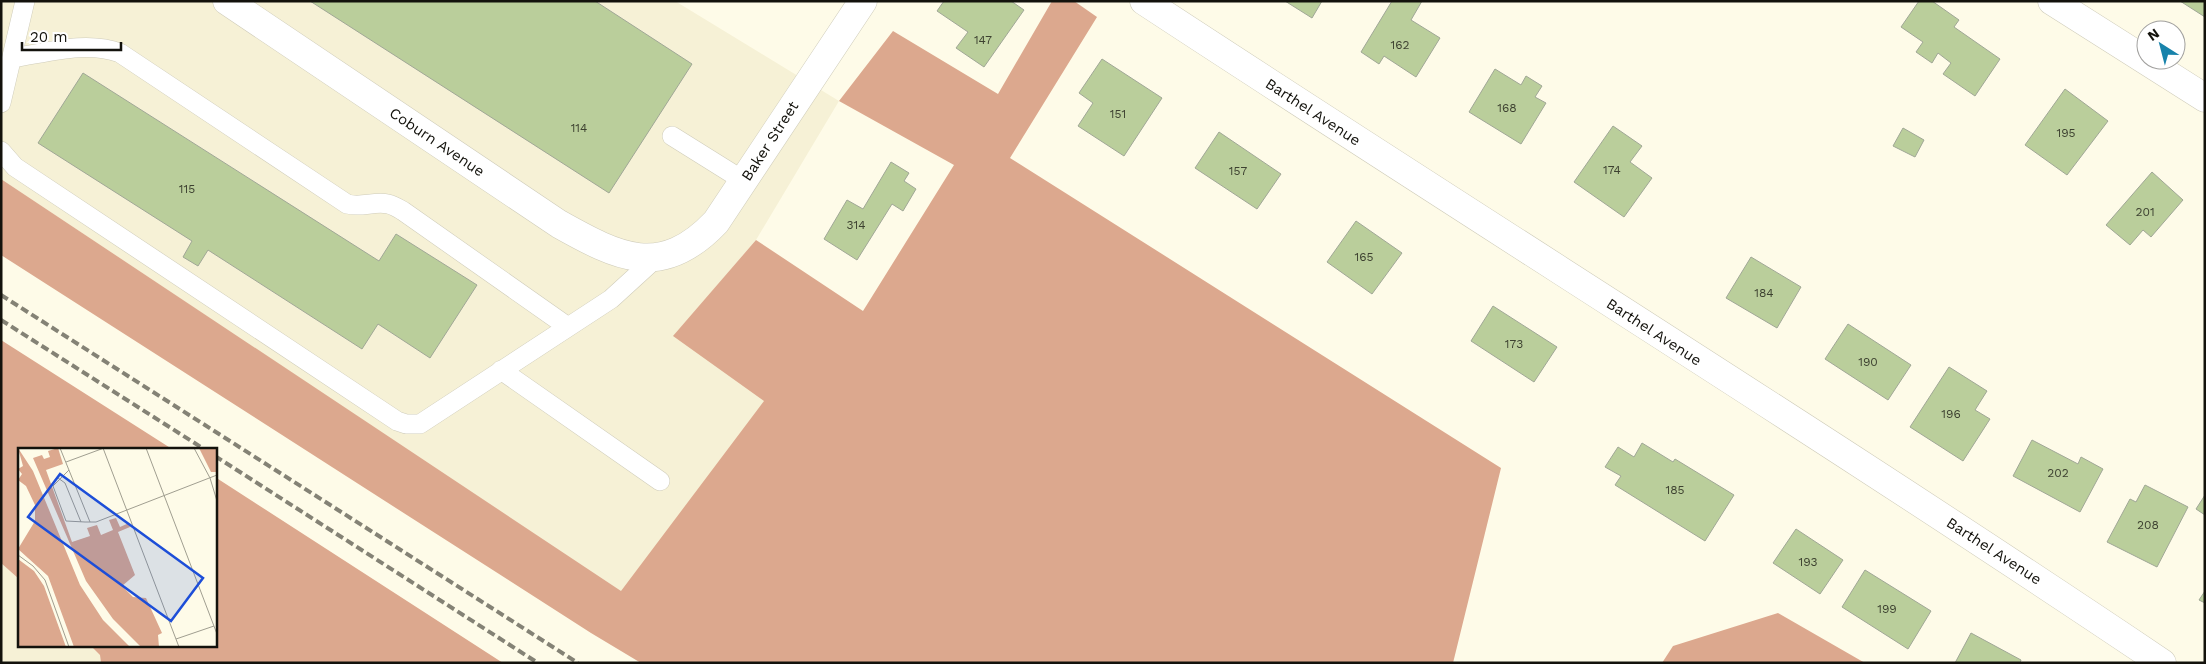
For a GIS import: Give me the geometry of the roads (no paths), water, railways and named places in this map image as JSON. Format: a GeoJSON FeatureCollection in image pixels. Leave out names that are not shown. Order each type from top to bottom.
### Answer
{"type":"FeatureCollection","features":[{"type":"Feature","properties":{"kind":"street","name":"Coburn Avenue"},"geometry":{"type":"LineString","coordinates":[[227,1],[559,224],[595,245],[615,252],[643,258],[656,258]]}},
{"type":"Feature","properties":{"kind":"street","name":"Baker Street"},"geometry":{"type":"LineString","coordinates":[[656,258],[674,253],[704,235],[722,215],[863,1]]}},
{"type":"Feature","properties":{"kind":"street","name":"Barthel Avenue"},"geometry":{"type":"LineString","coordinates":[[1144,1],[1358,142],[1979,540],[2162,663]]}},
{"type":"Feature","properties":{"kind":"street"},"geometry":{"type":"LineString","coordinates":[[2052,1],[2205,98]]}},
{"type":"Feature","properties":{"kind":"lane"},"geometry":{"type":"LineString","coordinates":[[1,104],[25,1]]}},
{"type":"Feature","properties":{"kind":"lane"},"geometry":{"type":"LineString","coordinates":[[12,58],[74,48],[109,49],[120,53],[347,204],[356,206],[379,203],[389,204],[403,211],[568,327]]}},
{"type":"Feature","properties":{"kind":"lane"},"geometry":{"type":"LineString","coordinates":[[672,136],[744,181]]}},
{"type":"Feature","properties":{"kind":"lane"},"geometry":{"type":"LineString","coordinates":[[1,151],[15,166],[397,421],[406,424],[420,424],[611,299],[656,258]]}},
{"type":"Feature","properties":{"kind":"lane"},"geometry":{"type":"LineString","coordinates":[[501,370],[660,481]]}},
{"type":"Feature","properties":{"kind":"railway"},"geometry":{"type":"LineString","coordinates":[[1,295],[578,663]]}},
{"type":"Feature","properties":{"kind":"railway"},"geometry":{"type":"LineString","coordinates":[[1,320],[202,448]]}},
{"type":"Feature","properties":{"kind":"railway"},"geometry":{"type":"LineString","coordinates":[[216,457],[538,663]]}}]}
